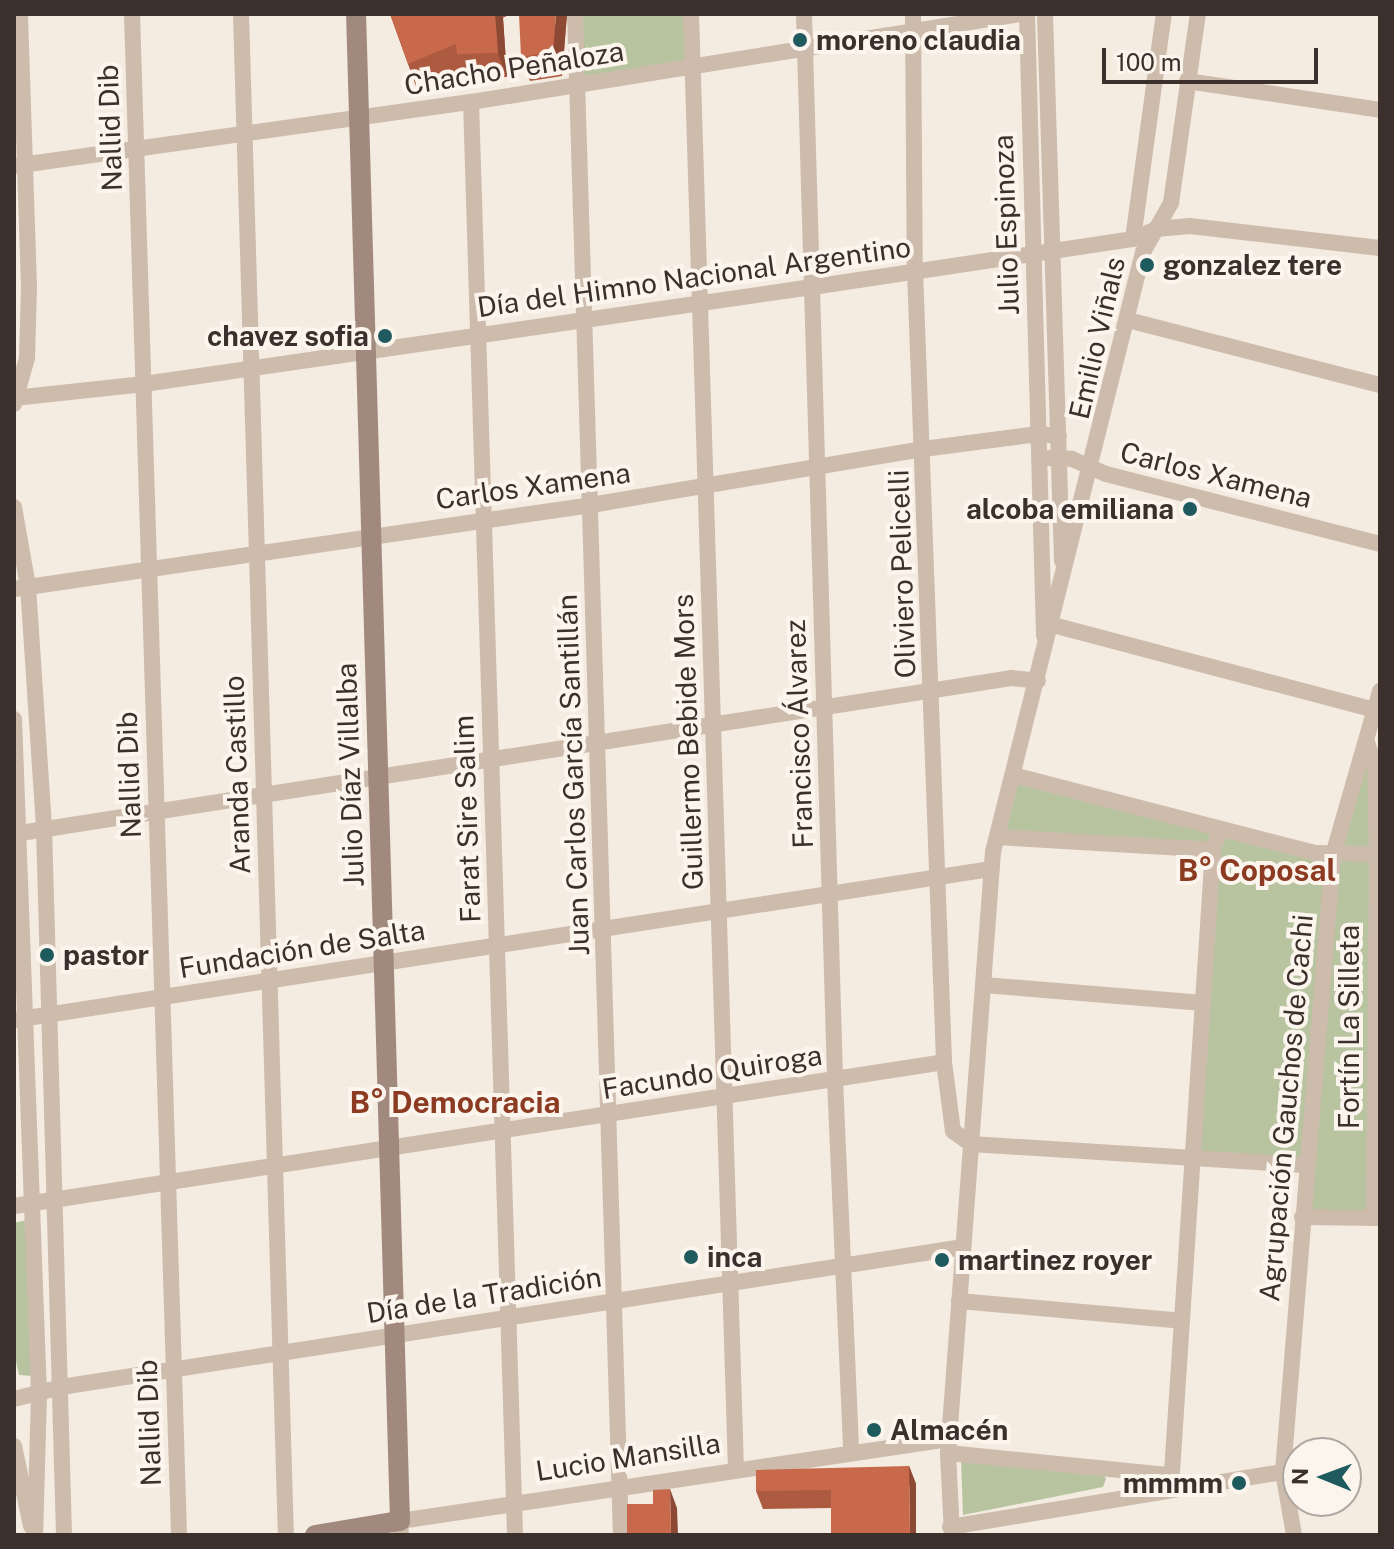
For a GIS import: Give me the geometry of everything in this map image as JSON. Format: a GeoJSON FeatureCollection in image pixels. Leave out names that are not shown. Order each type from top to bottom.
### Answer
{"type":"FeatureCollection","features":[{"type":"Feature","properties":{"kind":"street"},"geometry":{"type":"LineString","coordinates":[[15,400],[27,358],[19,165],[20,14]]}},
{"type":"Feature","properties":{"kind":"street","name":"Nallid Dib"},"geometry":{"type":"LineString","coordinates":[[132,14],[179,1535]]}},
{"type":"Feature","properties":{"kind":"street","name":"Aranda Castillo"},"geometry":{"type":"LineString","coordinates":[[241,14],[248,369],[286,1535]]}},
{"type":"Feature","properties":{"kind":"street","name":"Julio Díaz Villalba"},"geometry":{"type":"LineString","coordinates":[[356,14],[387,1146],[401,1528]]}},
{"type":"Feature","properties":{"kind":"street","name":"Juan Carlos García Santillán"},"geometry":{"type":"LineString","coordinates":[[575,14],[621,1535]]}},
{"type":"Feature","properties":{"kind":"street","name":"Guillermo Bebide Mors"},"geometry":{"type":"LineString","coordinates":[[691,14],[736,1469]]}},
{"type":"Feature","properties":{"kind":"street","name":"Francisco Álvarez"},"geometry":{"type":"LineString","coordinates":[[804,14],[841,1267],[851,1452]]}},
{"type":"Feature","properties":{"kind":"street","name":"Chacho Peñaloza"},"geometry":{"type":"LineString","coordinates":[[19,165],[471,102],[692,67],[805,48],[913,22],[1020,14]]}},
{"type":"Feature","properties":{"kind":"street","name":"Julio Espinoza"},"geometry":{"type":"LineString","coordinates":[[1027,14],[1045,657]]}},
{"type":"Feature","properties":{"kind":"street","name":"Julio Espinoza"},"geometry":{"type":"LineString","coordinates":[[1045,14],[1063,583]]}},
{"type":"Feature","properties":{"kind":"street","name":"Emilio Viñals"},"geometry":{"type":"LineString","coordinates":[[1133,239],[1164,14]]}},
{"type":"Feature","properties":{"kind":"street","name":"Emilio Viñals"},"geometry":{"type":"LineString","coordinates":[[1063,583],[1143,252],[1171,203],[1198,14]]}},
{"type":"Feature","properties":{"kind":"street","name":"Oliviero Pelicelli"},"geometry":{"type":"LineString","coordinates":[[913,22],[915,270],[944,1062],[953,1131],[971,1144]]}},
{"type":"Feature","properties":{"kind":"street"},"geometry":{"type":"LineString","coordinates":[[1187,81],[1380,110]]}},
{"type":"Feature","properties":{"kind":"street","name":"Farat Sire Salim"},"geometry":{"type":"LineString","coordinates":[[471,102],[515,1535]]}},
{"type":"Feature","properties":{"kind":"street","name":"Día del Himno Nacional Argentino"},"geometry":{"type":"LineString","coordinates":[[15,400],[144,384],[812,287],[1032,251],[1133,239],[1156,229],[1190,226],[1380,248]]}},
{"type":"Feature","properties":{"kind":"street"},"geometry":{"type":"LineString","coordinates":[[1128,320],[1380,385]]}},
{"type":"Feature","properties":{"kind":"street","name":"Carlos Xamena"},"geometry":{"type":"LineString","coordinates":[[21,587],[591,505],[923,449],[1039,434],[1059,436]]}},
{"type":"Feature","properties":{"kind":"street","name":"Carlos Xamena"},"geometry":{"type":"LineString","coordinates":[[1040,458],[1060,458],[1092,470],[1380,544]]}},
{"type":"Feature","properties":{"kind":"street"},"geometry":{"type":"LineString","coordinates":[[14,507],[44,828],[64,1535]]}},
{"type":"Feature","properties":{"kind":"street"},"geometry":{"type":"LineString","coordinates":[[14,564],[15,516]]}},
{"type":"Feature","properties":{"kind":"street"},"geometry":{"type":"LineString","coordinates":[[1063,583],[991,869],[949,1446],[951,1531],[1170,1481],[1282,1472]]}},
{"type":"Feature","properties":{"kind":"street"},"geometry":{"type":"LineString","coordinates":[[1053,625],[1375,710]]}},
{"type":"Feature","properties":{"kind":"street"},"geometry":{"type":"LineString","coordinates":[[17,833],[263,792],[713,726],[1011,678],[1038,681]]}},
{"type":"Feature","properties":{"kind":"street","name":"Agrupación Gauchos de Cachi"},"geometry":{"type":"LineString","coordinates":[[1286,1437],[1304,1165],[1333,855],[1380,691]]}},
{"type":"Feature","properties":{"kind":"street"},"geometry":{"type":"LineString","coordinates":[[14,719],[20,1019],[33,1203],[39,1395],[34,1535]]}},
{"type":"Feature","properties":{"kind":"street","name":"Fortín La Silleta"},"geometry":{"type":"LineString","coordinates":[[1367,742],[1375,767],[1378,854],[1377,1218]]}},
{"type":"Feature","properties":{"kind":"street"},"geometry":{"type":"LineString","coordinates":[[1013,775],[1220,830],[1333,855],[1378,854]]}},
{"type":"Feature","properties":{"kind":"street"},"geometry":{"type":"LineString","coordinates":[[1170,1481],[1213,850],[1220,830]]}},
{"type":"Feature","properties":{"kind":"street"},"geometry":{"type":"LineString","coordinates":[[997,837],[1213,850]]}},
{"type":"Feature","properties":{"kind":"street","name":"Fundación de Salta"},"geometry":{"type":"LineString","coordinates":[[20,1019],[991,869]]}},
{"type":"Feature","properties":{"kind":"street"},"geometry":{"type":"LineString","coordinates":[[984,985],[1203,1003]]}},
{"type":"Feature","properties":{"kind":"street","name":"Facundo Quiroga"},"geometry":{"type":"LineString","coordinates":[[14,1206],[944,1062]]}},
{"type":"Feature","properties":{"kind":"street"},"geometry":{"type":"LineString","coordinates":[[971,1144],[1304,1165]]}},
{"type":"Feature","properties":{"kind":"street"},"geometry":{"type":"LineString","coordinates":[[1302,1217],[1377,1218]]}},
{"type":"Feature","properties":{"kind":"street","name":"Día de la Tradición"},"geometry":{"type":"LineString","coordinates":[[14,1399],[61,1387],[173,1369],[963,1247]]}},
{"type":"Feature","properties":{"kind":"street"},"geometry":{"type":"LineString","coordinates":[[959,1301],[1181,1321]]}},
{"type":"Feature","properties":{"kind":"street"},"geometry":{"type":"LineString","coordinates":[[14,1446],[34,1535]]}},
{"type":"Feature","properties":{"kind":"street","name":"Lucio Mansilla"},"geometry":{"type":"LineString","coordinates":[[315,1535],[401,1528],[514,1503],[851,1452],[949,1446],[1170,1481]]}},
{"type":"Feature","properties":{"kind":"green space"},"geometry":{"type":"Polygon","coordinates":[[[581,14],[686,14],[687,62],[584,76],[581,14]]]}},
{"type":"Feature","properties":{"kind":"green space"},"geometry":{"type":"Polygon","coordinates":[[[1367,742],[1375,767],[1374,1218],[1302,1217],[1304,1165],[1193,1158],[1212,850],[997,837],[1013,775],[1332,855],[1367,742]]]}},
{"type":"Feature","properties":{"kind":"green space"},"geometry":{"type":"Polygon","coordinates":[[[27,1220],[32,1376],[19,1375],[14,1352],[14,1223],[27,1220]]]}},
{"type":"Feature","properties":{"kind":"green space"},"geometry":{"type":"Polygon","coordinates":[[[961,1459],[1102,1472],[1106,1479],[1103,1487],[963,1515],[961,1459]]]}},
{"type":"Feature","properties":{"kind":"building"},"geometry":{"type":"Polygon","coordinates":[[[390,14],[495,14],[498,53],[457,54],[456,44],[408,64],[390,14]]]}},
{"type":"Feature","properties":{"kind":"building"},"geometry":{"type":"Polygon","coordinates":[[[519,14],[556,14],[553,52],[521,57],[519,14]]]}},
{"type":"Feature","properties":{"kind":"building"},"geometry":{"type":"Polygon","coordinates":[[[909,1466],[910,1535],[831,1535],[831,1490],[756,1491],[756,1470],[909,1466]]]}},
{"type":"Feature","properties":{"kind":"building"},"geometry":{"type":"Polygon","coordinates":[[[670,1489],[671,1535],[627,1535],[627,1504],[653,1504],[653,1490],[670,1489]]]}},
{"type":"Feature","properties":{"kind":"place","name":"moreno claudia"},"geometry":{"type":"Point","coordinates":[800,40]}},
{"type":"Feature","properties":{"kind":"place","name":"gonzalez tere"},"geometry":{"type":"Point","coordinates":[1147,265]}},
{"type":"Feature","properties":{"kind":"place","name":"chavez sofia"},"geometry":{"type":"Point","coordinates":[385,336]}},
{"type":"Feature","properties":{"kind":"place","name":"alcoba emiliana"},"geometry":{"type":"Point","coordinates":[1190,509]}},
{"type":"Feature","properties":{"kind":"place","name":"pastor"},"geometry":{"type":"Point","coordinates":[47,955]}},
{"type":"Feature","properties":{"kind":"place","name":"inca"},"geometry":{"type":"Point","coordinates":[691,1257]}},
{"type":"Feature","properties":{"kind":"place","name":"martinez royer"},"geometry":{"type":"Point","coordinates":[942,1260]}},
{"type":"Feature","properties":{"kind":"place","name":"Almacén"},"geometry":{"type":"Point","coordinates":[874,1430]}},
{"type":"Feature","properties":{"kind":"place","name":"mmmm"},"geometry":{"type":"Point","coordinates":[1239,1483]}},
{"type":"Feature","properties":{"kind":"district","name":"B° Coposal"},"geometry":{"type":"Point","coordinates":[1257,870]}},
{"type":"Feature","properties":{"kind":"district","name":"B° Democracia"},"geometry":{"type":"Point","coordinates":[455,1102]}}]}
